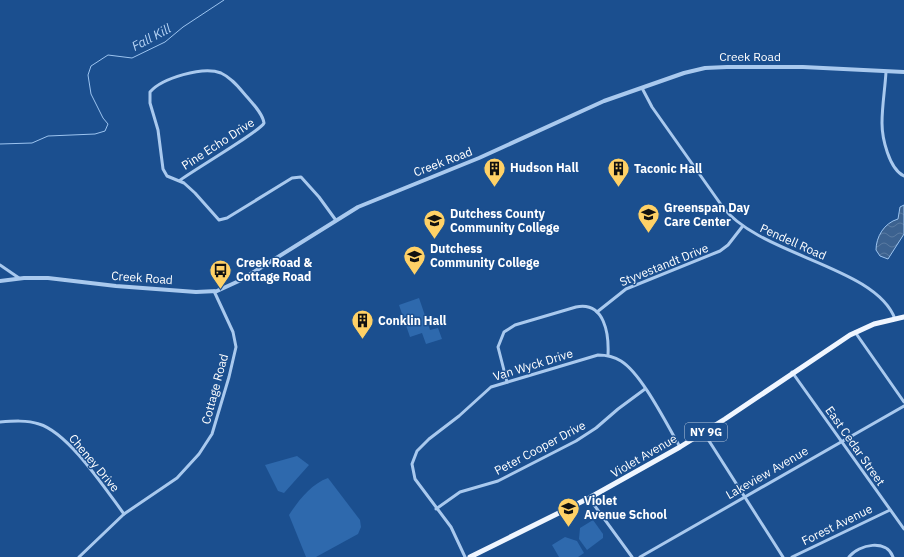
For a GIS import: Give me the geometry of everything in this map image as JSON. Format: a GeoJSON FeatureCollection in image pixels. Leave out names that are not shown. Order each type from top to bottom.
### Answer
{"type":"FeatureCollection","features":[{"type":"Feature","properties":{"kind":"main road","name":"Violet Avenue"},"geometry":{"type":"LineString","coordinates":[[470,557],[589,498],[704,433],[792,372],[855,332],[895,318],[904,317]]}},
{"type":"Feature","properties":{"kind":"street","name":"Creek Road"},"geometry":{"type":"LineString","coordinates":[[0,281],[18,278],[48,278],[90,284],[187,291],[214,291],[241,280],[335,220],[364,204],[475,160],[592,106],[689,71],[714,67],[803,66],[904,72]]}},
{"type":"Feature","properties":{"kind":"street","name":"Pine Echo Drive"},"geometry":{"type":"LineString","coordinates":[[180,181],[263,127],[264,120],[259,112],[228,77],[208,70],[195,72],[161,83],[150,92],[150,103],[158,130],[163,169],[167,176],[180,181],[196,193],[219,220],[227,218],[292,178],[301,177],[319,196],[335,220]]}},
{"type":"Feature","properties":{"kind":"street"},"geometry":{"type":"LineString","coordinates":[[886,72],[882,130],[895,170],[904,176]]}},
{"type":"Feature","properties":{"kind":"street","name":"Pendell Road"},"geometry":{"type":"LineString","coordinates":[[642,87],[652,107],[722,206],[742,227],[765,240],[853,279],[883,300],[890,307],[895,318]]}},
{"type":"Feature","properties":{"kind":"street","name":"Styvestandt Drive"},"geometry":{"type":"LineString","coordinates":[[597,312],[626,289],[720,251],[728,245],[742,227]]}},
{"type":"Feature","properties":{"kind":"street"},"geometry":{"type":"LineString","coordinates":[[0,265],[18,278]]}},
{"type":"Feature","properties":{"kind":"street","name":"Cottage Road"},"geometry":{"type":"LineString","coordinates":[[79,557],[124,514],[181,474],[202,450],[214,430],[233,364],[236,343],[230,325],[217,301],[214,291]]}},
{"type":"Feature","properties":{"kind":"street"},"geometry":{"type":"LineString","coordinates":[[507,382],[498,347],[500,338],[506,330],[514,325],[576,307],[587,306],[602,317],[606,329],[608,355],[627,366],[645,389],[680,447]]}},
{"type":"Feature","properties":{"kind":"street"},"geometry":{"type":"LineString","coordinates":[[855,332],[904,402]]}},
{"type":"Feature","properties":{"kind":"street","name":"Van Wyck Drive"},"geometry":{"type":"LineString","coordinates":[[465,557],[456,535],[419,487],[412,472],[412,464],[417,451],[429,439],[459,416],[486,390],[507,382],[598,355],[608,355]]}},
{"type":"Feature","properties":{"kind":"street","name":"East Cedar Street"},"geometry":{"type":"LineString","coordinates":[[792,372],[904,529]]}},
{"type":"Feature","properties":{"kind":"street","name":"Peter Cooper Drive"},"geometry":{"type":"LineString","coordinates":[[436,509],[460,492],[498,481],[576,442],[645,389]]}},
{"type":"Feature","properties":{"kind":"street","name":"Lakeview Avenue"},"geometry":{"type":"LineString","coordinates":[[640,557],[904,406]]}},
{"type":"Feature","properties":{"kind":"street","name":"Cheney Drive"},"geometry":{"type":"LineString","coordinates":[[0,422],[32,422],[50,428],[74,450],[124,514]]}},
{"type":"Feature","properties":{"kind":"street"},"geometry":{"type":"LineString","coordinates":[[704,433],[783,557]]}},
{"type":"Feature","properties":{"kind":"street"},"geometry":{"type":"LineString","coordinates":[[589,498],[632,557]]}},
{"type":"Feature","properties":{"kind":"street","name":"Forest Avenue"},"geometry":{"type":"LineString","coordinates":[[792,557],[890,510]]}},
{"type":"Feature","properties":{"kind":"street"},"geometry":{"type":"LineString","coordinates":[[849,557],[860,549],[879,545],[886,547],[893,557]]}},
{"type":"Feature","properties":{"kind":"shaded area"},"geometry":{"type":"Polygon","coordinates":[[[419,298],[430,330],[438,328],[442,339],[426,344],[422,333],[410,337],[399,305],[419,298]]]}},
{"type":"Feature","properties":{"kind":"shaded area"},"geometry":{"type":"Polygon","coordinates":[[[297,456],[309,465],[284,493],[278,491],[265,465],[297,456]]]}},
{"type":"Feature","properties":{"kind":"shaded area"},"geometry":{"type":"Polygon","coordinates":[[[328,478],[360,520],[361,527],[358,534],[316,557],[306,557],[289,515],[301,499],[316,484],[328,478]]]}},
{"type":"Feature","properties":{"kind":"shaded area"},"geometry":{"type":"Polygon","coordinates":[[[593,520],[603,534],[603,538],[587,550],[579,539],[580,528],[593,520]]]}},
{"type":"Feature","properties":{"kind":"shaded area"},"geometry":{"type":"Polygon","coordinates":[[[565,537],[577,541],[584,553],[578,557],[559,557],[552,545],[565,537]]]}},
{"type":"Feature","properties":{"kind":"water"},"geometry":{"type":"Polygon","coordinates":[[[904,205],[904,234],[888,259],[880,256],[876,250],[877,240],[885,227],[898,219],[900,207],[904,205]]]}},
{"type":"Feature","properties":{"kind":"waterway","name":"Fall Kill"},"geometry":{"type":"LineString","coordinates":[[0,144],[32,143],[48,136],[95,134],[105,131],[108,124],[103,118],[91,94],[88,75],[91,66],[108,55],[132,58],[165,42],[183,27],[224,0]]}},
{"type":"Feature","properties":{"kind":"place","name":"Hudson Hall"},"geometry":{"type":"Point","coordinates":[494,188]}},
{"type":"Feature","properties":{"kind":"place","name":"Taconic Hall"},"geometry":{"type":"Point","coordinates":[618,188]}},
{"type":"Feature","properties":{"kind":"place","name":"Greenspan Day Care Center"},"geometry":{"type":"Point","coordinates":[649,234]}},
{"type":"Feature","properties":{"kind":"place","name":"Dutchess County Community College"},"geometry":{"type":"Point","coordinates":[435,240]}},
{"type":"Feature","properties":{"kind":"place","name":"Dutchess Community College"},"geometry":{"type":"Point","coordinates":[415,276]}},
{"type":"Feature","properties":{"kind":"place","name":"Creek Road & Cottage Road"},"geometry":{"type":"Point","coordinates":[221,290]}},
{"type":"Feature","properties":{"kind":"place","name":"Conklin Hall"},"geometry":{"type":"Point","coordinates":[362,340]}},
{"type":"Feature","properties":{"kind":"place","name":"Violet Avenue School"},"geometry":{"type":"Point","coordinates":[569,528]}}]}
